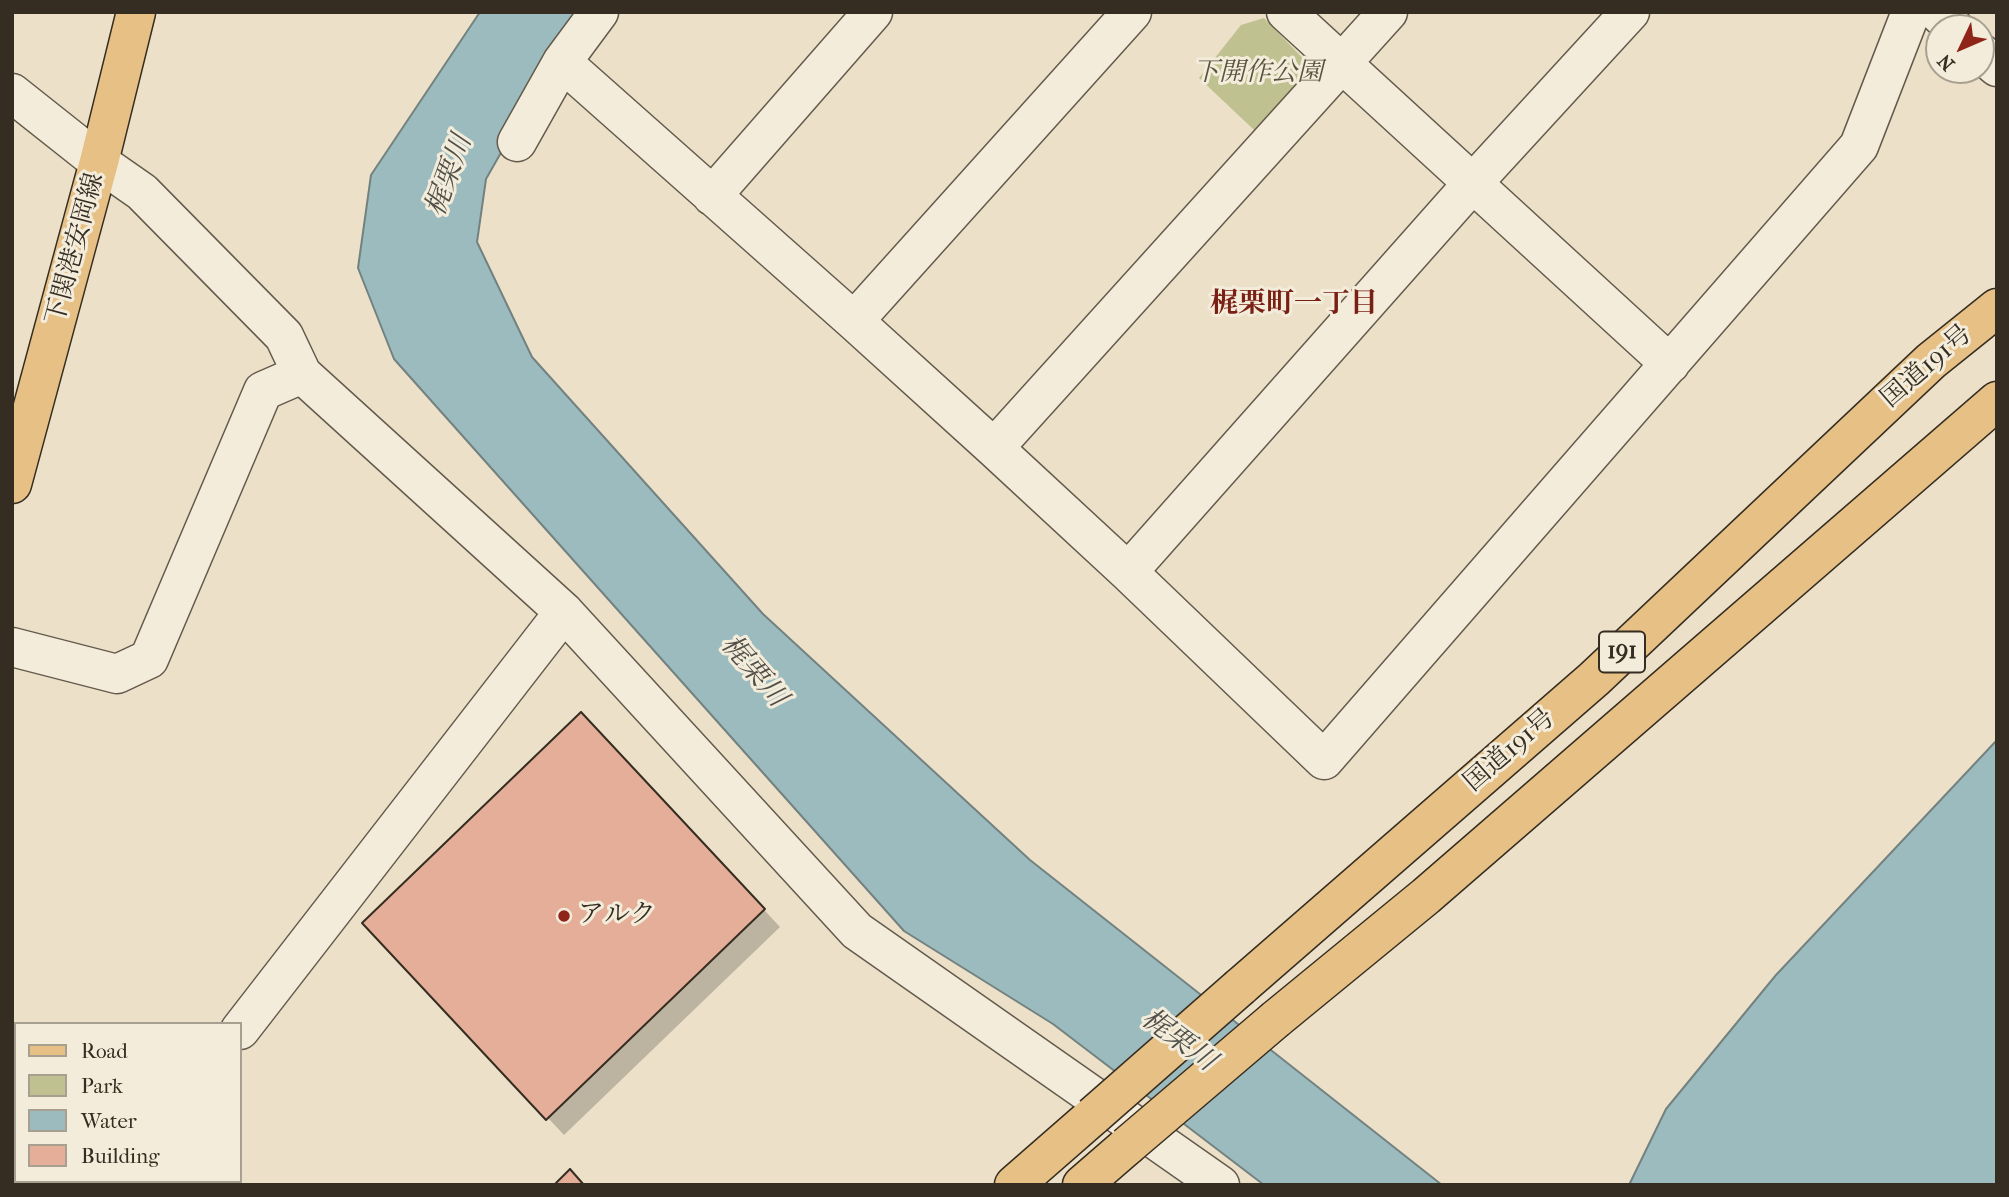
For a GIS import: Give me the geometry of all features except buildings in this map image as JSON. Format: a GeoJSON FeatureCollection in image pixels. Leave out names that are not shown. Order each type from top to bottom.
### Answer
{"type":"FeatureCollection","features":[{"type":"Feature","properties":{"kind":"main road","name":"下関港安岡線"},"geometry":{"type":"LineString","coordinates":[[12,484],[99,162],[136,12]]}},
{"type":"Feature","properties":{"kind":"main road","name":"国道191号"},"geometry":{"type":"LineString","coordinates":[[1014,1185],[1594,679],[1931,362],[1997,307]]}},
{"type":"Feature","properties":{"kind":"main road","name":"国道191号"},"geometry":{"type":"LineString","coordinates":[[1082,1185],[1276,1018],[1437,887],[1997,401]]}},
{"type":"Feature","properties":{"kind":"street"},"geometry":{"type":"LineString","coordinates":[[517,142],[562,62],[599,12]]}},
{"type":"Feature","properties":{"kind":"street"},"geometry":{"type":"LineString","coordinates":[[712,196],[873,12]]}},
{"type":"Feature","properties":{"kind":"street"},"geometry":{"type":"LineString","coordinates":[[855,321],[1132,12]]}},
{"type":"Feature","properties":{"kind":"street"},"geometry":{"type":"LineString","coordinates":[[1286,12],[1670,365]]}},
{"type":"Feature","properties":{"kind":"street"},"geometry":{"type":"LineString","coordinates":[[994,448],[1388,12]]}},
{"type":"Feature","properties":{"kind":"street"},"geometry":{"type":"LineString","coordinates":[[1128,572],[1472,184],[1630,12]]}},
{"type":"Feature","properties":{"kind":"street"},"geometry":{"type":"LineString","coordinates":[[562,62],[994,448],[1324,760],[1859,146],[1911,12]]}},
{"type":"Feature","properties":{"kind":"street"},"geometry":{"type":"LineString","coordinates":[[12,93],[99,162],[142,192],[284,336],[302,374],[564,612],[857,931],[1220,1185]]}},
{"type":"Feature","properties":{"kind":"street"},"geometry":{"type":"LineString","coordinates":[[12,647],[117,674],[149,659],[263,391],[302,374]]}},
{"type":"Feature","properties":{"kind":"street"},"geometry":{"type":"LineString","coordinates":[[242,1027],[564,612]]}},
{"type":"Feature","properties":{"kind":"green space","name":"下開作公園"},"geometry":{"type":"Polygon","coordinates":[[[1264,18],[1319,75],[1270,145],[1199,78],[1241,25],[1264,18]]]}},
{"type":"Feature","properties":{"kind":"water","name":"梶栗川"},"geometry":{"type":"Polygon","coordinates":[[[480,12],[584,12],[572,28],[486,179],[477,242],[532,357],[763,614],[1030,860],[1442,1185],[1264,1185],[1053,1024],[904,931],[394,359],[358,268],[371,175],[480,12]]]}},
{"type":"Feature","properties":{"kind":"water"},"geometry":{"type":"Polygon","coordinates":[[[1997,740],[1997,1185],[1629,1185],[1666,1109],[1776,975],[1997,740]]]}},
{"type":"Feature","properties":{"kind":"place","name":"アルク"},"geometry":{"type":"Point","coordinates":[564,916]}},
{"type":"Feature","properties":{"kind":"district","name":"梶栗町一丁目"},"geometry":{"type":"Point","coordinates":[1294,305]}}]}
